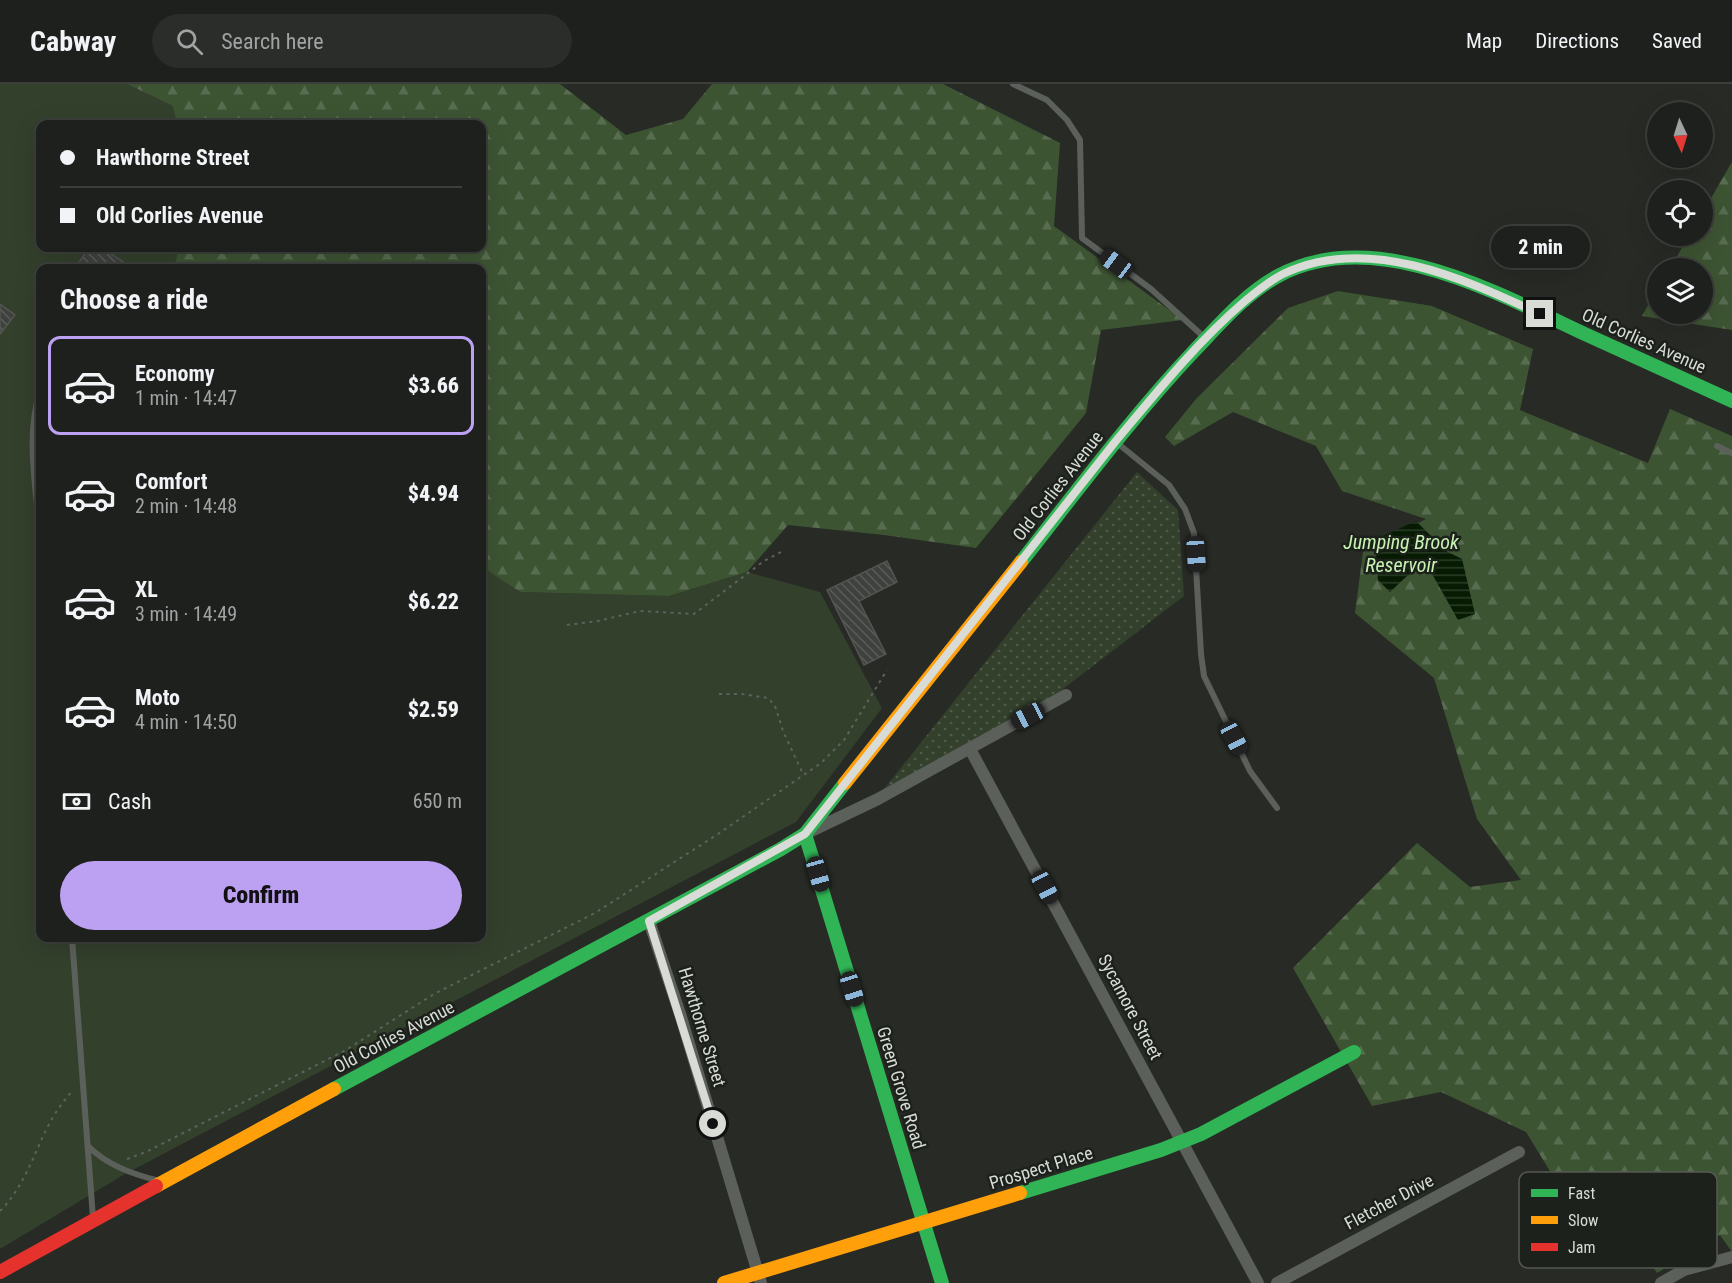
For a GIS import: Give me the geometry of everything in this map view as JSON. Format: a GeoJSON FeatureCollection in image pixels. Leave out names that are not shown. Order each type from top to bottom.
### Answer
{"type":"FeatureCollection","features":[{"type":"Feature","properties":{"kind":"street","name":"Old Corlies Avenue"},"geometry":{"type":"LineString","coordinates":[[805,834],[1159,389],[1241,304],[1282,274],[1312,263],[1353,258],[1376,259],[1414,266],[1462,281],[1519,304],[1732,401]]}},
{"type":"Feature","properties":{"kind":"street","name":"Old Corlies Avenue"},"geometry":{"type":"LineString","coordinates":[[0,1272],[162,1181],[649,921],[805,834],[878,799],[1066,695]]}},
{"type":"Feature","properties":{"kind":"street","name":"Sycamore Street"},"geometry":{"type":"LineString","coordinates":[[970,749],[1258,1283]]}},
{"type":"Feature","properties":{"kind":"street","name":"Green Grove Road"},"geometry":{"type":"LineString","coordinates":[[805,834],[942,1283]]}},
{"type":"Feature","properties":{"kind":"street","name":"Hawthorne Street"},"geometry":{"type":"LineString","coordinates":[[649,921],[760,1278]]}},
{"type":"Feature","properties":{"kind":"street","name":"Prospect Place"},"geometry":{"type":"LineString","coordinates":[[724,1283],[760,1278],[924,1223],[1183,1142],[1243,1113],[1354,1052]]}},
{"type":"Feature","properties":{"kind":"street","name":"Fletcher Drive"},"geometry":{"type":"LineString","coordinates":[[1277,1283],[1519,1152]]}},
{"type":"Feature","properties":{"kind":"street"},"geometry":{"type":"LineString","coordinates":[[1717,1261],[1732,1257]]}},
{"type":"Feature","properties":{"kind":"street"},"geometry":{"type":"LineString","coordinates":[[1660,1283],[1691,1268]]}},
{"type":"Feature","properties":{"kind":"lane"},"geometry":{"type":"LineString","coordinates":[[1013,84],[1047,100],[1067,120],[1080,140],[1082,238],[1151,289],[1206,338]]}},
{"type":"Feature","properties":{"kind":"lane"},"geometry":{"type":"LineString","coordinates":[[36,404],[32,427],[36,482]]}},
{"type":"Feature","properties":{"kind":"lane"},"geometry":{"type":"LineString","coordinates":[[1115,442],[1169,485],[1185,509],[1194,533],[1204,676],[1250,771],[1277,808]]}},
{"type":"Feature","properties":{"kind":"lane"},"geometry":{"type":"LineString","coordinates":[[1717,446],[1732,453]]}},
{"type":"Feature","properties":{"kind":"lane"},"geometry":{"type":"LineString","coordinates":[[72,942],[93,1219]]}},
{"type":"Feature","properties":{"kind":"lane"},"geometry":{"type":"LineString","coordinates":[[88,1145],[105,1160],[136,1175],[162,1181]]}},
{"type":"Feature","properties":{"kind":"path"},"geometry":{"type":"LineString","coordinates":[[567,625],[598,621],[640,611],[694,614],[764,561],[783,551]]}},
{"type":"Feature","properties":{"kind":"path"},"geometry":{"type":"LineString","coordinates":[[105,1160],[120,1160],[146,1152],[330,1058],[434,994],[595,913],[821,764],[844,740],[887,670]]}},
{"type":"Feature","properties":{"kind":"path"},"geometry":{"type":"LineString","coordinates":[[718,694],[742,694],[768,698],[775,706],[803,774]]}},
{"type":"Feature","properties":{"kind":"path"},"geometry":{"type":"LineString","coordinates":[[0,1211],[9,1202],[27,1173],[53,1117],[83,1079]]}},
{"type":"Feature","properties":{"kind":"shaded area"},"geometry":{"type":"Polygon","coordinates":[[[0,84],[127,84],[174,106],[176,120],[36,120],[36,252],[178,252],[175,264],[36,264],[36,942],[486,942],[486,570],[520,592],[669,596],[747,572],[820,592],[882,708],[796,822],[125,1174],[0,1249],[0,84]]]}},
{"type":"Feature","properties":{"kind":"shaded area"},"geometry":{"type":"Polygon","coordinates":[[[1137,472],[1178,510],[1184,596],[1046,702],[884,789],[1137,472]]]}},
{"type":"Feature","properties":{"kind":"green space"},"geometry":{"type":"Polygon","coordinates":[[[127,84],[560,84],[626,135],[683,119],[712,84],[943,84],[1060,143],[1054,226],[1183,320],[1101,330],[1086,413],[976,548],[788,525],[747,572],[669,596],[520,592],[486,570],[486,264],[175,264],[178,252],[486,252],[486,120],[176,120],[173,106],[127,84]]]}},
{"type":"Feature","properties":{"kind":"green space"},"geometry":{"type":"Polygon","coordinates":[[[1732,162],[1732,330],[1693,324],[1713,324],[1713,258],[1676,258],[1683,246],[1713,246],[1713,195],[1732,162]]]}},
{"type":"Feature","properties":{"kind":"green space"},"geometry":{"type":"Polygon","coordinates":[[[1338,291],[1432,306],[1533,349],[1520,410],[1648,463],[1670,409],[1732,436],[1732,1252],[1720,1235],[1717,1237],[1717,1172],[1550,1172],[1526,1132],[1441,1092],[1372,1106],[1293,968],[1417,843],[1470,887],[1521,880],[1477,819],[1434,678],[1355,613],[1363,552],[1426,519],[1342,491],[1316,446],[1233,412],[1174,446],[1165,437],[1196,399],[1288,308],[1338,291]]]}},
{"type":"Feature","properties":{"kind":"green space"},"geometry":{"type":"Polygon","coordinates":[[[1647,307],[1647,317],[1642,316],[1647,307]]]}},
{"type":"Feature","properties":{"kind":"green space"},"geometry":{"type":"Polygon","coordinates":[[[1654,1268],[1665,1268],[1657,1273],[1654,1268]]]}},
{"type":"Feature","properties":{"kind":"water","name":"Jumping Brook Reservoir"},"geometry":{"type":"Polygon","coordinates":[[[1416,521],[1446,551],[1462,559],[1475,614],[1458,620],[1427,565],[1407,576],[1390,592],[1378,580],[1374,540],[1416,521]]]}},
{"type":"Feature","properties":{"kind":"building"},"geometry":{"type":"Polygon","coordinates":[[[86,252],[109,252],[123,262],[121,264],[78,264],[86,252]]]}},
{"type":"Feature","properties":{"kind":"building"},"geometry":{"type":"Polygon","coordinates":[[[0,304],[15,315],[0,334],[0,304]]]}},
{"type":"Feature","properties":{"kind":"building"},"geometry":{"type":"Polygon","coordinates":[[[887,561],[897,582],[859,601],[886,654],[864,665],[827,590],[887,561]]]}},
{"type":"Feature","properties":{"kind":"traffic: fast"},"geometry":{"type":"LineString","coordinates":[[1021,562],[1148,402],[1223,321],[1266,283],[1315,262],[1354,258],[1395,261],[1436,271],[1515,301],[1732,401]]}},
{"type":"Feature","properties":{"kind":"traffic: fast"},"geometry":{"type":"LineString","coordinates":[[334,1089],[781,849],[805,834],[845,783]]}},
{"type":"Feature","properties":{"kind":"traffic: fast"},"geometry":{"type":"LineString","coordinates":[[805,834],[942,1283]]}},
{"type":"Feature","properties":{"kind":"traffic: fast"},"geometry":{"type":"LineString","coordinates":[[1020,1193],[1161,1150],[1201,1134],[1354,1052]]}},
{"type":"Feature","properties":{"kind":"traffic: slow"},"geometry":{"type":"LineString","coordinates":[[845,783],[1021,562]]}},
{"type":"Feature","properties":{"kind":"traffic: slow"},"geometry":{"type":"LineString","coordinates":[[156,1186],[334,1089]]}},
{"type":"Feature","properties":{"kind":"traffic: slow"},"geometry":{"type":"LineString","coordinates":[[724,1283],[1020,1193]]}},
{"type":"Feature","properties":{"kind":"traffic: jam"},"geometry":{"type":"LineString","coordinates":[[0,1272],[156,1186]]}},
{"type":"Feature","properties":{"kind":"route"},"geometry":{"type":"LineString","coordinates":[[713,1124],[649,921],[805,834],[1115,442],[1159,389],[1232,312],[1282,274],[1312,263],[1360,258],[1414,266],[1462,281],[1540,314]]}}]}
